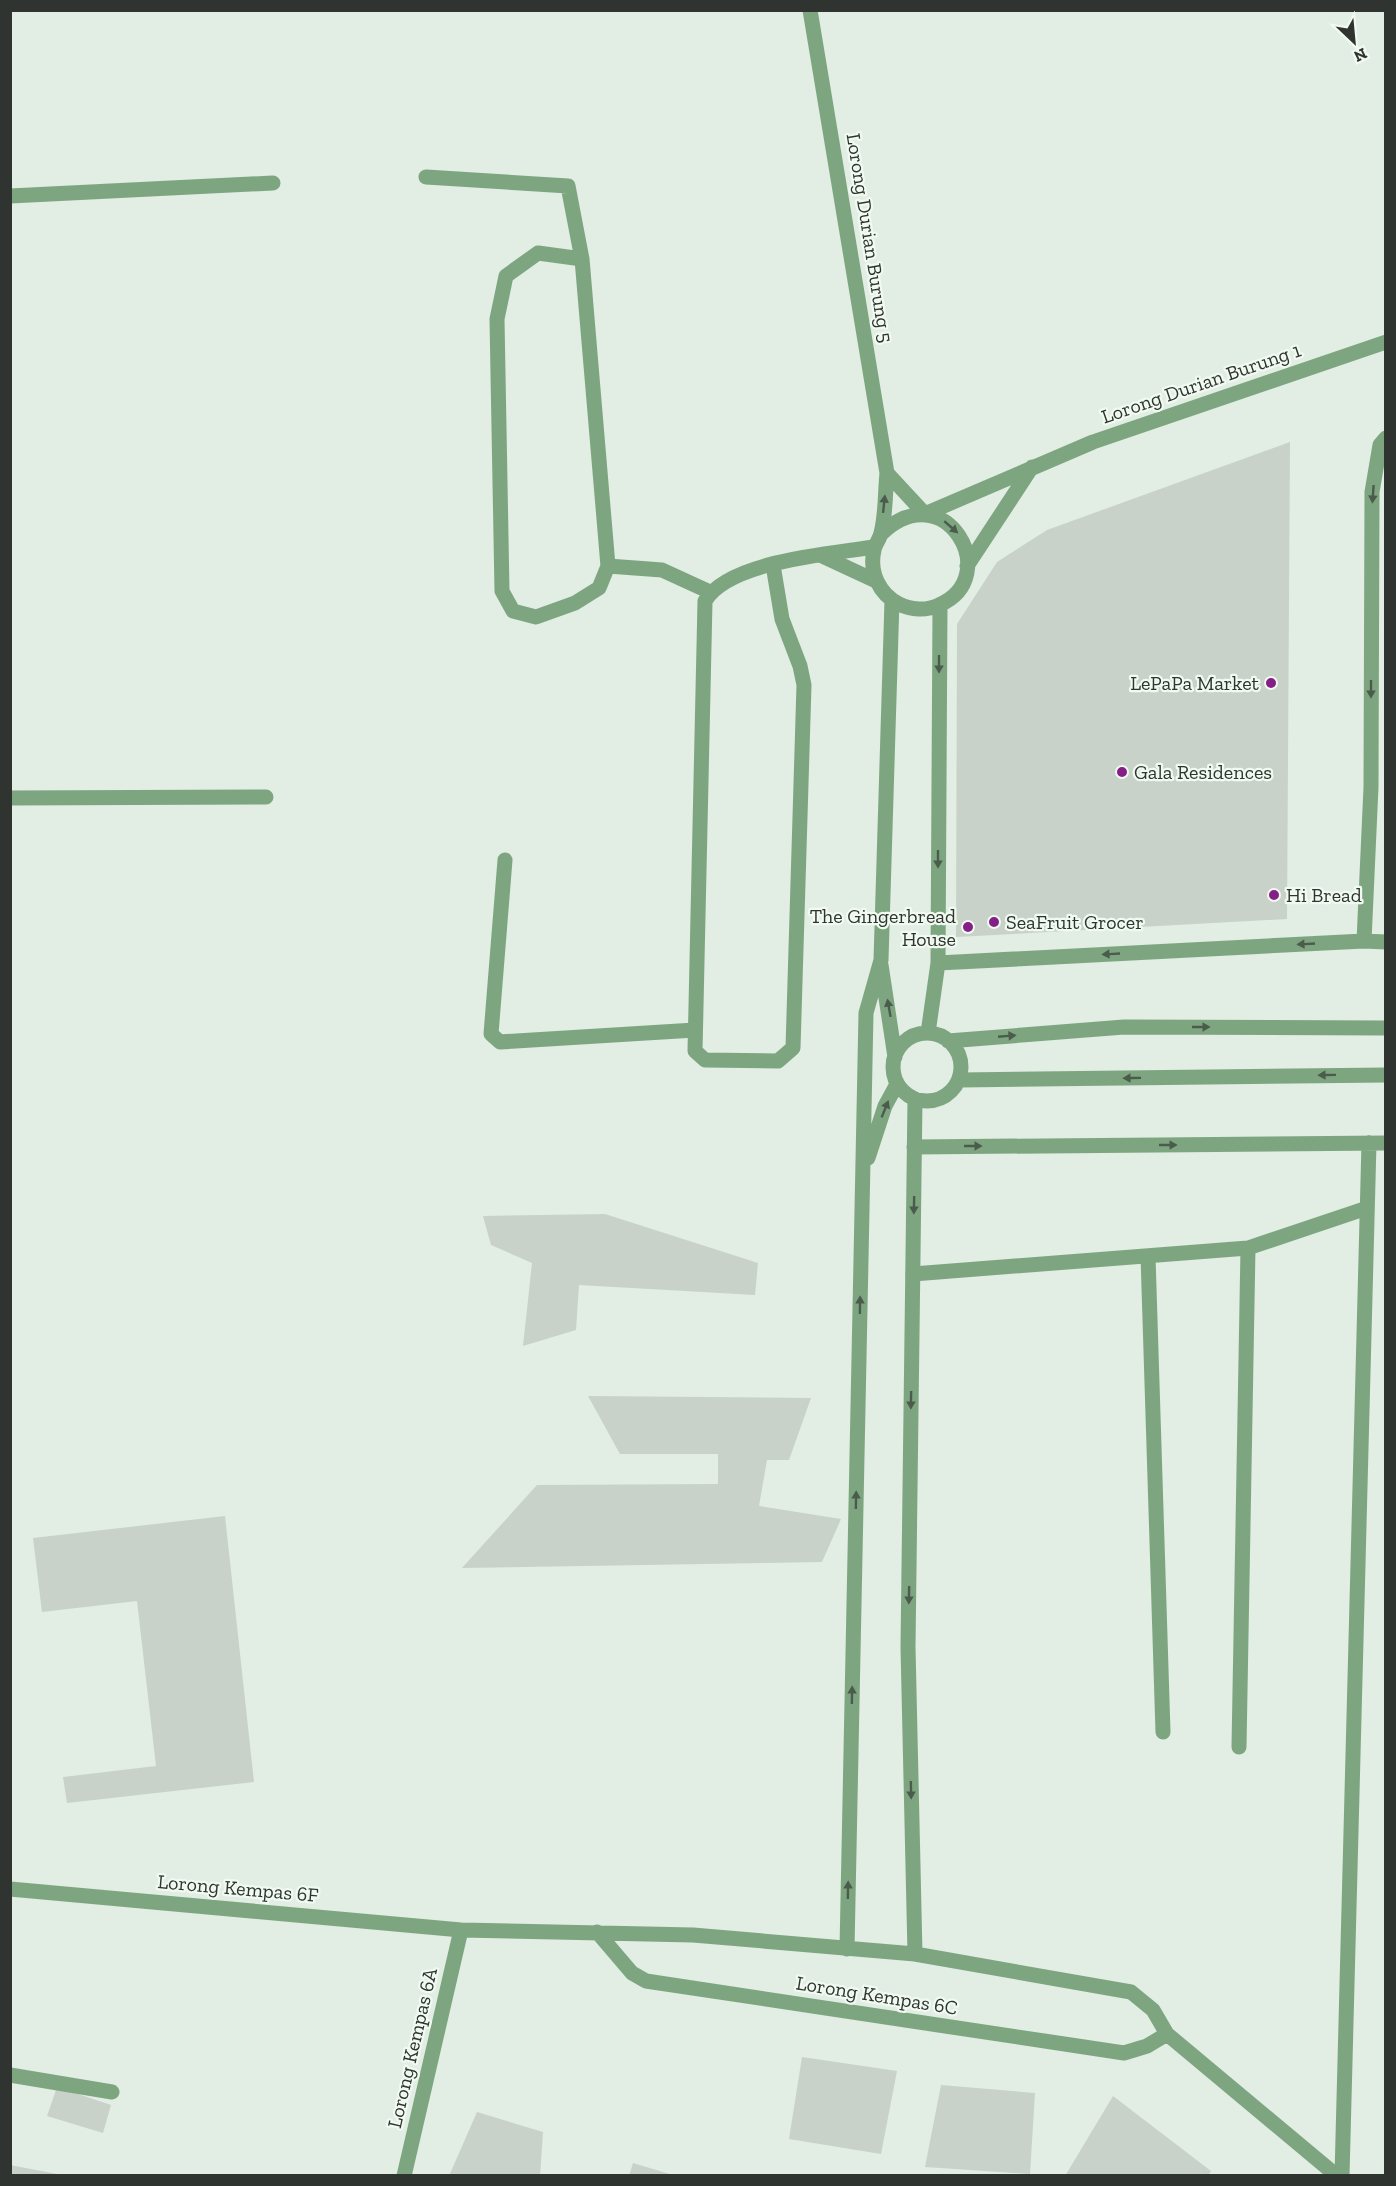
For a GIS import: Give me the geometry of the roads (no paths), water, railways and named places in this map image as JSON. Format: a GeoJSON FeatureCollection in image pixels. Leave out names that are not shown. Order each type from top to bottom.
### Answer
{"type":"FeatureCollection","features":[{"type":"Feature","properties":{"kind":"street","name":"Lorong Durian Burung 5"},"geometry":{"type":"LineString","coordinates":[[810,10],[887,473],[878,541]]}},
{"type":"Feature","properties":{"kind":"street"},"geometry":{"type":"LineString","coordinates":[[426,177],[568,186],[582,259],[608,566],[599,588],[575,603],[536,617],[513,611],[502,591],[497,319],[506,276],[538,253],[582,259]]}},
{"type":"Feature","properties":{"kind":"street"},"geometry":{"type":"LineString","coordinates":[[10,196],[273,183]]}},
{"type":"Feature","properties":{"kind":"street","name":"Lorong Durian Burung 1"},"geometry":{"type":"LineString","coordinates":[[925,514],[1093,442],[1386,342]]}},
{"type":"Feature","properties":{"kind":"street"},"geometry":{"type":"LineString","coordinates":[[1364,941],[1378,787],[1372,492],[1380,445],[1386,438]]}},
{"type":"Feature","properties":{"kind":"street"},"geometry":{"type":"LineString","coordinates":[[968,566],[967,551],[962,537],[939,518],[925,514],[908,516],[893,522],[878,541],[873,570],[876,581],[892,600],[915,609],[939,605],[959,589],[968,566],[1032,467]]}},
{"type":"Feature","properties":{"kind":"street"},"geometry":{"type":"LineString","coordinates":[[887,473],[925,514]]}},
{"type":"Feature","properties":{"kind":"street"},"geometry":{"type":"LineString","coordinates":[[773,565],[782,619],[800,666],[804,685],[794,1048],[778,1061],[705,1060],[695,1051],[695,1030],[705,601],[710,592],[724,580],[749,570],[878,541]]}},
{"type":"Feature","properties":{"kind":"street"},"geometry":{"type":"LineString","coordinates":[[820,555],[876,581]]}},
{"type":"Feature","properties":{"kind":"street"},"geometry":{"type":"LineString","coordinates":[[608,566],[662,570],[710,592]]}},
{"type":"Feature","properties":{"kind":"street"},"geometry":{"type":"LineString","coordinates":[[892,600],[880,960],[897,1084],[915,1099],[926,1101],[945,1096],[958,1080],[960,1059],[948,1041]]}},
{"type":"Feature","properties":{"kind":"street"},"geometry":{"type":"LineString","coordinates":[[928,1033],[938,963],[939,605]]}},
{"type":"Feature","properties":{"kind":"street"},"geometry":{"type":"LineString","coordinates":[[10,798],[266,797]]}},
{"type":"Feature","properties":{"kind":"street"},"geometry":{"type":"LineString","coordinates":[[505,860],[491,1034],[500,1042],[695,1030]]}},
{"type":"Feature","properties":{"kind":"street"},"geometry":{"type":"LineString","coordinates":[[938,963],[1364,941],[1386,942]]}},
{"type":"Feature","properties":{"kind":"street"},"geometry":{"type":"LineString","coordinates":[[847,1949],[866,1013],[880,960]]}},
{"type":"Feature","properties":{"kind":"street"},"geometry":{"type":"LineString","coordinates":[[895,1057],[908,1040],[928,1033],[948,1041],[1124,1027],[1386,1028]]}},
{"type":"Feature","properties":{"kind":"street"},"geometry":{"type":"LineString","coordinates":[[958,1080],[1386,1075]]}},
{"type":"Feature","properties":{"kind":"street"},"geometry":{"type":"LineString","coordinates":[[862,1176],[885,1106],[897,1084]]}},
{"type":"Feature","properties":{"kind":"street"},"geometry":{"type":"LineString","coordinates":[[915,1099],[908,1647],[915,1954]]}},
{"type":"Feature","properties":{"kind":"street"},"geometry":{"type":"LineString","coordinates":[[1342,2175],[1369,1143]]}},
{"type":"Feature","properties":{"kind":"street"},"geometry":{"type":"LineString","coordinates":[[914,1147],[1386,1143]]}},
{"type":"Feature","properties":{"kind":"street"},"geometry":{"type":"LineString","coordinates":[[913,1274],[1248,1248],[1367,1208]]}},
{"type":"Feature","properties":{"kind":"street"},"geometry":{"type":"LineString","coordinates":[[1239,1747],[1248,1248]]}},
{"type":"Feature","properties":{"kind":"street"},"geometry":{"type":"LineString","coordinates":[[1148,1256],[1163,1732]]}},
{"type":"Feature","properties":{"kind":"street","name":"Lorong Kempas 6F"},"geometry":{"type":"LineString","coordinates":[[10,1889],[461,1930]]}},
{"type":"Feature","properties":{"kind":"street","name":"Lorong Kempas 6C"},"geometry":{"type":"LineString","coordinates":[[461,1930],[693,1935],[915,1954],[1131,1992],[1153,2010],[1167,2034],[1337,2175]]}},
{"type":"Feature","properties":{"kind":"street","name":"Lorong Kempas 6A"},"geometry":{"type":"LineString","coordinates":[[404,2175],[461,1930]]}},
{"type":"Feature","properties":{"kind":"street","name":"Lorong Kempas 6C"},"geometry":{"type":"LineString","coordinates":[[597,1932],[632,1973],[646,1981],[1124,2054],[1147,2046],[1167,2034]]}},
{"type":"Feature","properties":{"kind":"street"},"geometry":{"type":"LineString","coordinates":[[10,2075],[112,2091]]}},
{"type":"Feature","properties":{"kind":"place","name":"LePaPa Market"},"geometry":{"type":"Point","coordinates":[1271,683]}},
{"type":"Feature","properties":{"kind":"place","name":"Gala Residences"},"geometry":{"type":"Point","coordinates":[1122,772]}},
{"type":"Feature","properties":{"kind":"place","name":"Hi Bread"},"geometry":{"type":"Point","coordinates":[1274,895]}},
{"type":"Feature","properties":{"kind":"place","name":"SeaFruit Grocer"},"geometry":{"type":"Point","coordinates":[994,922]}},
{"type":"Feature","properties":{"kind":"place","name":"The Gingerbread House"},"geometry":{"type":"Point","coordinates":[968,927]}}]}
